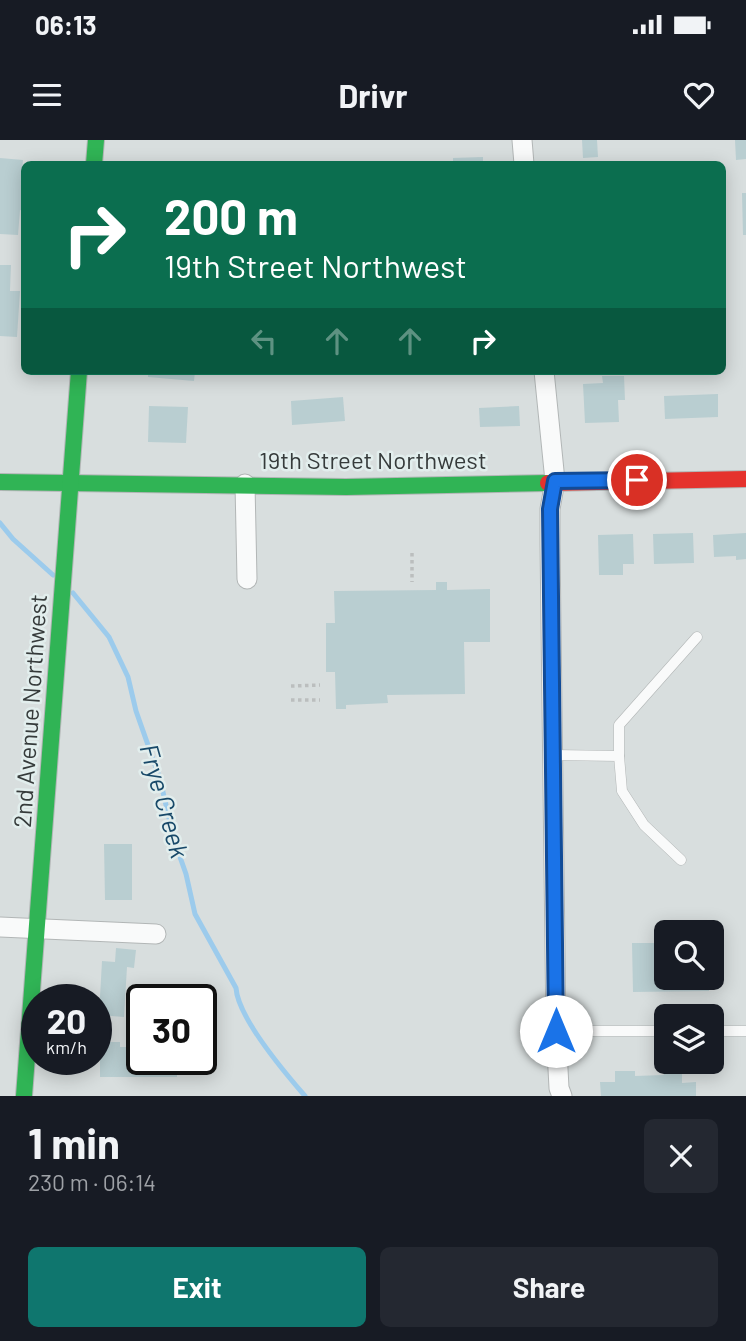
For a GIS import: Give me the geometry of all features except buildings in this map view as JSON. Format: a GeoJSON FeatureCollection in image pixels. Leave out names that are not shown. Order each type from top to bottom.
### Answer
{"type":"FeatureCollection","features":[{"type":"Feature","properties":{"kind":"main road"},"geometry":{"type":"LineString","coordinates":[[94,161],[96,140]]}},
{"type":"Feature","properties":{"kind":"main road","name":"2nd Avenue Northwest"},"geometry":{"type":"LineString","coordinates":[[24,1096],[79,375]]}},
{"type":"Feature","properties":{"kind":"main road","name":"19th Street Northwest"},"geometry":{"type":"LineString","coordinates":[[0,482],[346,486],[746,479]]}},
{"type":"Feature","properties":{"kind":"street"},"geometry":{"type":"LineString","coordinates":[[522,140],[524,161]]}},
{"type":"Feature","properties":{"kind":"street"},"geometry":{"type":"LineString","coordinates":[[544,375],[555,481],[550,509],[556,1031],[559,1088],[562,1096]]}},
{"type":"Feature","properties":{"kind":"street"},"geometry":{"type":"LineString","coordinates":[[245,484],[247,579]]}},
{"type":"Feature","properties":{"kind":"street"},"geometry":{"type":"LineString","coordinates":[[0,926],[156,934]]}},
{"type":"Feature","properties":{"kind":"lane"},"geometry":{"type":"LineString","coordinates":[[681,860],[644,825],[622,791],[619,725],[697,637]]}},
{"type":"Feature","properties":{"kind":"lane"},"geometry":{"type":"LineString","coordinates":[[554,755],[619,756]]}},
{"type":"Feature","properties":{"kind":"lane"},"geometry":{"type":"LineString","coordinates":[[556,1031],[654,1031]]}},
{"type":"Feature","properties":{"kind":"lane"},"geometry":{"type":"LineString","coordinates":[[724,1031],[746,1031]]}},
{"type":"Feature","properties":{"kind":"path"},"geometry":{"type":"LineString","coordinates":[[412,553],[412,582]]}},
{"type":"Feature","properties":{"kind":"path"},"geometry":{"type":"LineString","coordinates":[[291,686],[320,685]]}},
{"type":"Feature","properties":{"kind":"path"},"geometry":{"type":"LineString","coordinates":[[291,700],[320,699]]}},
{"type":"Feature","properties":{"kind":"waterway","name":"Frye Creek"},"geometry":{"type":"LineString","coordinates":[[0,523],[13,539],[53,575]]}},
{"type":"Feature","properties":{"kind":"waterway","name":"Frye Creek"},"geometry":{"type":"LineString","coordinates":[[73,593],[109,637],[128,677],[136,711],[160,779],[195,914],[236,988],[253,1029],[305,1096]]}},
{"type":"Feature","properties":{"kind":"traffic: fast"},"geometry":{"type":"LineString","coordinates":[[94,161],[96,140]]}},
{"type":"Feature","properties":{"kind":"traffic: fast"},"geometry":{"type":"LineString","coordinates":[[24,1096],[79,375]]}},
{"type":"Feature","properties":{"kind":"traffic: fast"},"geometry":{"type":"LineString","coordinates":[[0,482],[346,487],[548,483]]}},
{"type":"Feature","properties":{"kind":"traffic: jam"},"geometry":{"type":"LineString","coordinates":[[548,483],[746,479]]}},
{"type":"Feature","properties":{"kind":"route"},"geometry":{"type":"LineString","coordinates":[[556,1031],[550,509],[555,481],[637,480]]}}]}
